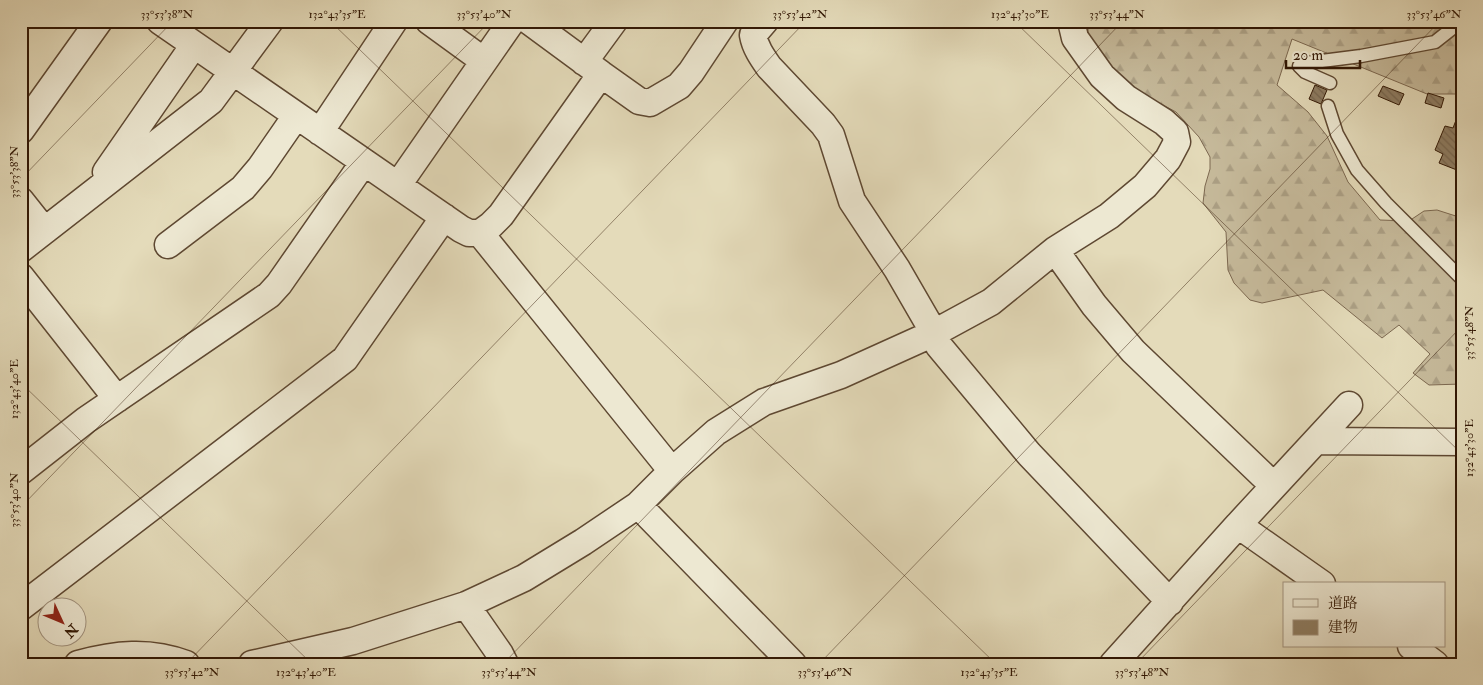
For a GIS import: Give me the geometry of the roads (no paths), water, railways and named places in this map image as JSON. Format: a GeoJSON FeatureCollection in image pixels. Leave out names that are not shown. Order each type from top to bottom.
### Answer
{"type":"FeatureCollection","features":[{"type":"Feature","properties":{"kind":"street"},"geometry":{"type":"LineString","coordinates":[[21,130],[99,21]]}},
{"type":"Feature","properties":{"kind":"street"},"geometry":{"type":"LineString","coordinates":[[160,21],[232,73],[468,233],[480,233],[501,215],[593,68],[614,21]]}},
{"type":"Feature","properties":{"kind":"street"},"geometry":{"type":"LineString","coordinates":[[21,248],[211,101],[270,21]]}},
{"type":"Feature","properties":{"kind":"street"},"geometry":{"type":"LineString","coordinates":[[320,132],[394,21]]}},
{"type":"Feature","properties":{"kind":"street"},"geometry":{"type":"LineString","coordinates":[[429,21],[484,61]]}},
{"type":"Feature","properties":{"kind":"street"},"geometry":{"type":"LineString","coordinates":[[398,185],[512,21]]}},
{"type":"Feature","properties":{"kind":"street"},"geometry":{"type":"LineString","coordinates":[[529,21],[639,101],[650,103],[679,86],[691,72],[725,21]]}},
{"type":"Feature","properties":{"kind":"street"},"geometry":{"type":"LineString","coordinates":[[765,21],[753,35],[754,42],[762,57],[831,135],[852,200],[897,269],[934,333],[939,346],[1029,454],[1170,602]]}},
{"type":"Feature","properties":{"kind":"street"},"geometry":{"type":"LineString","coordinates":[[263,663],[353,641],[466,605],[524,578],[638,505],[672,471],[716,432],[764,402],[841,375],[934,333],[991,302],[1055,250],[1109,216],[1145,186],[1168,159],[1177,142],[1175,132],[1164,122],[1126,98],[1102,76],[1075,38],[1070,21]]}},
{"type":"Feature","properties":{"kind":"street"},"geometry":{"type":"LineString","coordinates":[[91,194],[194,45]]}},
{"type":"Feature","properties":{"kind":"street"},"geometry":{"type":"LineString","coordinates":[[168,245],[243,188],[260,168],[296,116]]}},
{"type":"Feature","properties":{"kind":"street"},"geometry":{"type":"LineString","coordinates":[[21,471],[86,420],[269,295],[279,284],[364,162]]}},
{"type":"Feature","properties":{"kind":"street"},"geometry":{"type":"LineString","coordinates":[[21,201],[44,230]]}},
{"type":"Feature","properties":{"kind":"street"},"geometry":{"type":"LineString","coordinates":[[21,607],[345,359],[444,217]]}},
{"type":"Feature","properties":{"kind":"street"},"geometry":{"type":"LineString","coordinates":[[480,233],[672,471]]}},
{"type":"Feature","properties":{"kind":"street"},"geometry":{"type":"LineString","coordinates":[[1055,250],[1094,305],[1133,351],[1274,486]]}},
{"type":"Feature","properties":{"kind":"street"},"geometry":{"type":"LineString","coordinates":[[21,277],[117,399]]}},
{"type":"Feature","properties":{"kind":"street"},"geometry":{"type":"LineString","coordinates":[[1113,664],[1349,405]]}},
{"type":"Feature","properties":{"kind":"street"},"geometry":{"type":"LineString","coordinates":[[1316,441],[1462,442]]}},
{"type":"Feature","properties":{"kind":"street"},"geometry":{"type":"LineString","coordinates":[[638,505],[793,664]]}},
{"type":"Feature","properties":{"kind":"street"},"geometry":{"type":"LineString","coordinates":[[1238,525],[1319,582]]}},
{"type":"Feature","properties":{"kind":"street"},"geometry":{"type":"LineString","coordinates":[[466,605],[505,664]]}},
{"type":"Feature","properties":{"kind":"street"},"geometry":{"type":"LineString","coordinates":[[1414,648],[1435,664]]}},
{"type":"Feature","properties":{"kind":"street"},"geometry":{"type":"LineString","coordinates":[[78,664],[117,655],[157,656],[186,664]]}},
{"type":"Feature","properties":{"kind":"lane"},"geometry":{"type":"LineString","coordinates":[[1330,83],[1305,72],[1299,66],[1306,63],[1361,56],[1434,42],[1454,27]]}},
{"type":"Feature","properties":{"kind":"lane"},"geometry":{"type":"LineString","coordinates":[[1328,106],[1336,134],[1357,170],[1386,203],[1462,279]]}}]}
